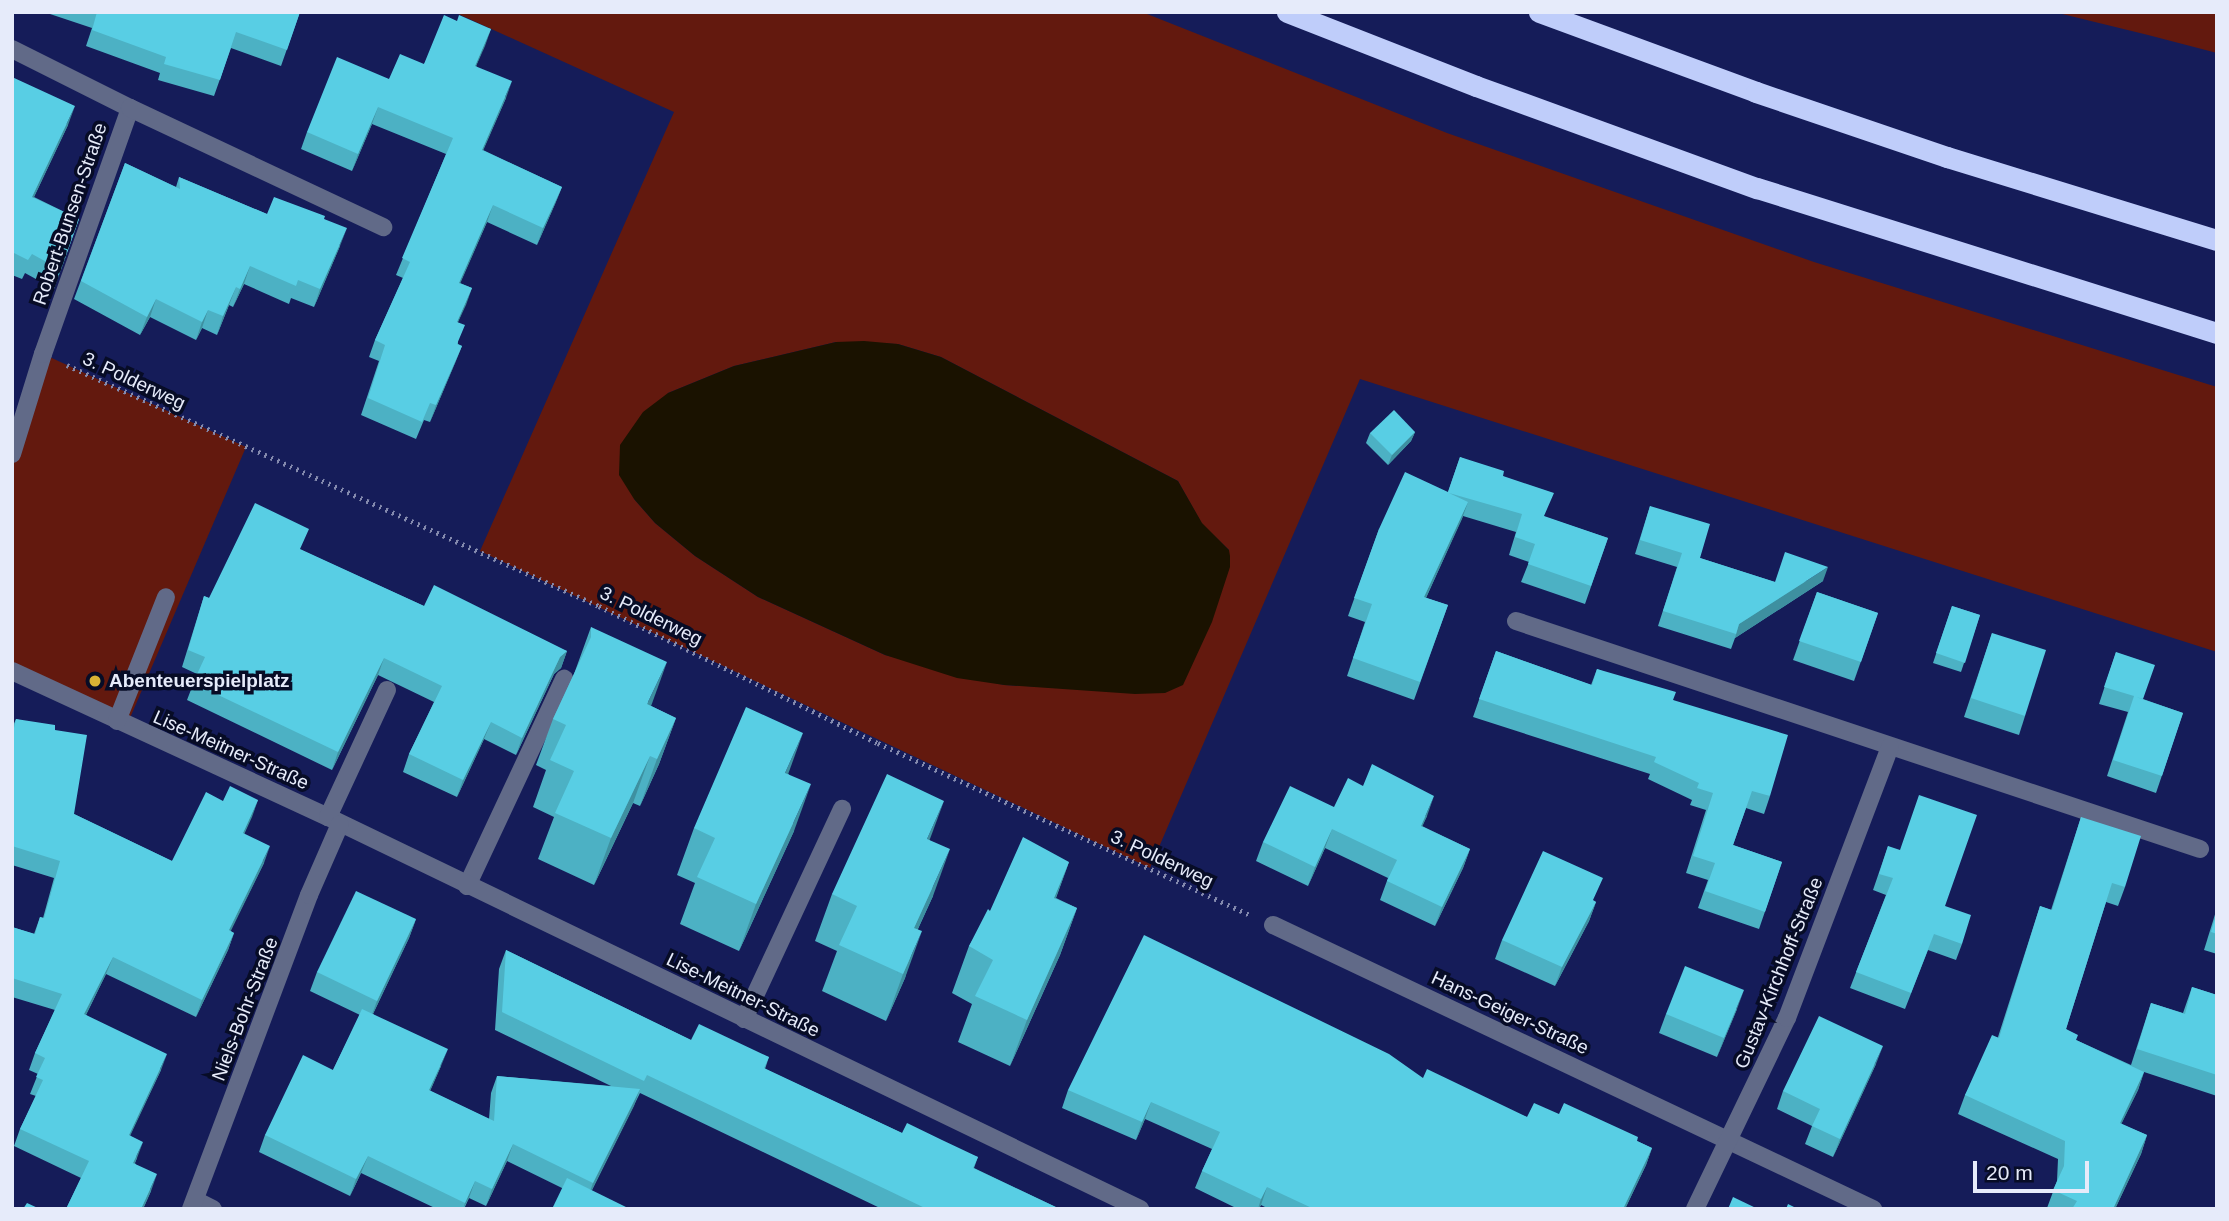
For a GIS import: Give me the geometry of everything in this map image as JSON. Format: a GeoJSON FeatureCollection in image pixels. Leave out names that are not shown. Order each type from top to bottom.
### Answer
{"type":"FeatureCollection","features":[{"type":"Feature","properties":{"kind":"highway"},"geometry":{"type":"LineString","coordinates":[[1287,12],[1476,86],[1757,188],[2217,333]]}},
{"type":"Feature","properties":{"kind":"highway"},"geometry":{"type":"LineString","coordinates":[[1539,12],[1756,92],[1947,157],[2217,240]]}},
{"type":"Feature","properties":{"kind":"street","name":"Robert-Bunsen-Straße"},"geometry":{"type":"LineString","coordinates":[[12,50],[383,227]]}},
{"type":"Feature","properties":{"kind":"street","name":"Robert-Bunsen-Straße"},"geometry":{"type":"LineString","coordinates":[[12,453],[43,354],[130,108]]}},
{"type":"Feature","properties":{"kind":"street"},"geometry":{"type":"LineString","coordinates":[[117,721],[166,597]]}},
{"type":"Feature","properties":{"kind":"street"},"geometry":{"type":"LineString","coordinates":[[1516,621],[2200,849]]}},
{"type":"Feature","properties":{"kind":"street","name":"Lise-Meitner-Straße"},"geometry":{"type":"LineString","coordinates":[[12,671],[334,820],[1140,1209]]}},
{"type":"Feature","properties":{"kind":"street"},"geometry":{"type":"LineString","coordinates":[[467,886],[564,679]]}},
{"type":"Feature","properties":{"kind":"street"},"geometry":{"type":"LineString","coordinates":[[334,820],[387,690]]}},
{"type":"Feature","properties":{"kind":"street","name":"Gustav-Kirchhoff-Straße"},"geometry":{"type":"LineString","coordinates":[[1695,1209],[1787,1018],[1890,747]]}},
{"type":"Feature","properties":{"kind":"street"},"geometry":{"type":"LineString","coordinates":[[744,1019],[842,808]]}},
{"type":"Feature","properties":{"kind":"street","name":"Niels-Bohr-Straße"},"geometry":{"type":"LineString","coordinates":[[193,1205],[309,895],[334,820]]}},
{"type":"Feature","properties":{"kind":"street","name":"Hans-Geiger-Straße"},"geometry":{"type":"LineString","coordinates":[[1273,925],[1873,1209]]}},
{"type":"Feature","properties":{"kind":"street"},"geometry":{"type":"LineString","coordinates":[[193,1205],[213,1209]]}},
{"type":"Feature","properties":{"kind":"path","name":"3. Polderweg"},"geometry":{"type":"LineString","coordinates":[[43,354],[599,606],[878,743],[1273,925]]}},
{"type":"Feature","properties":{"kind":"shaded area"},"geometry":{"type":"Polygon","coordinates":[[[454,12],[1142,12],[1447,133],[1814,262],[2217,387],[2217,652],[1360,379],[1150,868],[480,551],[674,112],[454,12]],[[836,342],[734,366],[668,393],[634,499],[655,523],[695,556],[758,597],[885,655],[1004,685],[1165,693],[1229,550],[1202,524],[1178,481],[941,357],[898,344],[836,342]]]}},
{"type":"Feature","properties":{"kind":"shaded area"},"geometry":{"type":"Polygon","coordinates":[[[2054,12],[2217,12],[2217,53],[2148,35],[2054,12]]]}},
{"type":"Feature","properties":{"kind":"shaded area"},"geometry":{"type":"Polygon","coordinates":[[[836,342],[898,344],[941,357],[1178,481],[1202,523],[1229,550],[1230,556],[1230,567],[1212,622],[1183,685],[1165,693],[1135,694],[1004,685],[957,678],[885,655],[758,597],[695,556],[655,523],[634,499],[619,475],[620,445],[643,412],[668,393],[734,366],[836,342]]]}},
{"type":"Feature","properties":{"kind":"shaded area"},"geometry":{"type":"Polygon","coordinates":[[[43,354],[246,447],[127,725],[12,671],[12,454],[43,354]]]}},
{"type":"Feature","properties":{"kind":"building"},"geometry":{"type":"Polygon","coordinates":[[[97,12],[300,12],[287,50],[236,32],[220,80],[164,64],[166,57],[92,30],[97,12]]]}},
{"type":"Feature","properties":{"kind":"building"},"geometry":{"type":"Polygon","coordinates":[[[444,15],[457,21],[459,15],[491,29],[475,66],[512,81],[482,150],[562,187],[543,228],[493,205],[459,283],[472,288],[457,322],[465,325],[457,344],[462,346],[436,405],[430,403],[422,422],[368,398],[385,345],[375,340],[410,262],[402,258],[453,138],[378,107],[358,154],[307,132],[337,57],[389,79],[400,54],[424,64],[444,15]]]}},
{"type":"Feature","properties":{"kind":"building"},"geometry":{"type":"Polygon","coordinates":[[[12,77],[75,106],[32,197],[79,219],[61,270],[32,254],[28,260],[12,252],[12,77]]]}},
{"type":"Feature","properties":{"kind":"building"},"geometry":{"type":"Polygon","coordinates":[[[125,163],[180,189],[179,177],[267,214],[274,197],[325,216],[324,219],[347,228],[320,289],[298,280],[296,286],[250,266],[240,289],[236,287],[223,316],[208,310],[202,322],[156,299],[147,317],[81,281],[125,163]]]}},
{"type":"Feature","properties":{"kind":"building"},"geometry":{"type":"Polygon","coordinates":[[[1394,410],[1415,432],[1392,455],[1370,433],[1394,410]]]}},
{"type":"Feature","properties":{"kind":"building"},"geometry":{"type":"Polygon","coordinates":[[[1460,457],[1504,471],[1503,476],[1554,493],[1544,516],[1608,538],[1591,586],[1528,564],[1535,544],[1515,537],[1522,514],[1449,493],[1468,502],[1424,597],[1448,605],[1420,682],[1353,658],[1372,604],[1354,598],[1379,529],[1405,472],[1448,492],[1460,457]]]}},
{"type":"Feature","properties":{"kind":"building"},"geometry":{"type":"Polygon","coordinates":[[[255,503],[309,529],[300,549],[424,606],[434,585],[567,651],[560,657],[522,738],[491,722],[463,780],[409,754],[442,686],[384,658],[338,752],[193,683],[205,657],[188,650],[204,596],[209,598],[255,503]]]}},
{"type":"Feature","properties":{"kind":"building"},"geometry":{"type":"Polygon","coordinates":[[[1650,506],[1710,524],[1700,558],[1775,582],[1785,552],[1828,567],[1739,624],[1736,634],[1663,611],[1682,553],[1640,540],[1650,506]]]}},
{"type":"Feature","properties":{"kind":"building"},"geometry":{"type":"Polygon","coordinates":[[[1817,592],[1878,613],[1861,662],[1799,641],[1817,592]]]}},
{"type":"Feature","properties":{"kind":"building"},"geometry":{"type":"Polygon","coordinates":[[[1952,606],[1980,615],[1965,663],[1936,653],[1952,606]]]}},
{"type":"Feature","properties":{"kind":"building"},"geometry":{"type":"Polygon","coordinates":[[[591,627],[667,662],[647,704],[676,718],[657,759],[650,756],[611,838],[555,813],[574,771],[550,760],[566,725],[553,719],[591,637],[591,627]]]}},
{"type":"Feature","properties":{"kind":"building"},"geometry":{"type":"Polygon","coordinates":[[[1992,633],[2046,650],[2025,716],[1971,698],[1992,633]]]}},
{"type":"Feature","properties":{"kind":"building"},"geometry":{"type":"Polygon","coordinates":[[[1496,651],[1592,685],[1597,669],[1676,692],[1673,700],[1788,735],[1770,796],[1752,791],[1733,845],[1782,862],[1765,912],[1705,891],[1715,863],[1693,856],[1713,793],[1697,788],[1699,783],[1654,762],[1656,757],[1479,699],[1496,651]]]}},
{"type":"Feature","properties":{"kind":"building"},"geometry":{"type":"Polygon","coordinates":[[[2116,652],[2155,665],[2143,699],[2136,697],[2183,713],[2162,776],[2113,760],[2134,696],[2104,687],[2116,652]]]}},
{"type":"Feature","properties":{"kind":"building"},"geometry":{"type":"Polygon","coordinates":[[[746,707],[803,733],[785,773],[811,784],[756,904],[697,877],[715,838],[694,828],[746,707]]]}},
{"type":"Feature","properties":{"kind":"building"},"geometry":{"type":"Polygon","coordinates":[[[16,719],[55,725],[55,730],[87,735],[74,814],[172,861],[206,792],[223,801],[230,786],[258,800],[243,833],[270,846],[229,930],[234,933],[202,1000],[113,957],[84,1014],[167,1054],[129,1135],[143,1142],[133,1163],[157,1174],[141,1209],[66,1209],[89,1161],[20,1129],[43,1080],[36,1077],[45,1058],[35,1053],[62,994],[12,978],[12,927],[35,934],[40,917],[44,918],[60,861],[12,846],[12,728],[16,719]]]}},
{"type":"Feature","properties":{"kind":"building"},"geometry":{"type":"Polygon","coordinates":[[[1372,764],[1434,796],[1421,826],[1470,849],[1442,907],[1387,881],[1397,860],[1332,829],[1315,867],[1263,842],[1290,786],[1334,807],[1348,778],[1363,786],[1372,764]]]}},
{"type":"Feature","properties":{"kind":"building"},"geometry":{"type":"Polygon","coordinates":[[[887,774],[944,801],[927,839],[950,849],[914,928],[922,931],[903,974],[839,945],[857,906],[832,894],[887,774]]]}},
{"type":"Feature","properties":{"kind":"building"},"geometry":{"type":"Polygon","coordinates":[[[1919,795],[1977,815],[1945,906],[1971,915],[1962,944],[1934,934],[1911,993],[1856,972],[1893,878],[1879,874],[1888,846],[1900,850],[1919,795]]]}},
{"type":"Feature","properties":{"kind":"building"},"geometry":{"type":"Polygon","coordinates":[[[2081,817],[2141,836],[2125,887],[2112,883],[2066,1029],[2078,1035],[2076,1040],[2144,1072],[2120,1123],[2147,1135],[2113,1209],[2072,1209],[2077,1201],[2053,1190],[2064,1166],[2065,1141],[1965,1095],[1992,1035],[1999,1038],[2040,906],[2052,910],[2081,817]]]}},
{"type":"Feature","properties":{"kind":"building"},"geometry":{"type":"Polygon","coordinates":[[[1023,837],[1069,862],[1054,898],[1077,908],[1027,1020],[975,996],[993,960],[969,946],[988,909],[990,911],[1023,837]]]}},
{"type":"Feature","properties":{"kind":"building"},"geometry":{"type":"Polygon","coordinates":[[[1543,851],[1603,878],[1593,900],[1596,902],[1562,967],[1502,940],[1543,851]]]}},
{"type":"Feature","properties":{"kind":"building"},"geometry":{"type":"Polygon","coordinates":[[[356,891],[416,919],[377,1001],[317,972],[356,891]]]}},
{"type":"Feature","properties":{"kind":"building"},"geometry":{"type":"Polygon","coordinates":[[[2217,912],[2217,934],[2211,932],[2217,912]]]}},
{"type":"Feature","properties":{"kind":"building"},"geometry":{"type":"Polygon","coordinates":[[[1144,935],[1389,1054],[1423,1078],[1427,1069],[1527,1117],[1534,1103],[1559,1114],[1564,1103],[1638,1137],[1637,1141],[1652,1148],[1623,1209],[1314,1209],[1267,1187],[1261,1199],[1202,1171],[1220,1132],[1151,1102],[1142,1122],[1068,1090],[1144,935]]]}},
{"type":"Feature","properties":{"kind":"building"},"geometry":{"type":"Polygon","coordinates":[[[506,950],[691,1040],[699,1024],[769,1057],[764,1068],[902,1133],[907,1123],[978,1157],[973,1168],[1060,1209],[927,1209],[647,1075],[644,1081],[502,1012],[506,950]]]}},
{"type":"Feature","properties":{"kind":"building"},"geometry":{"type":"Polygon","coordinates":[[[1685,966],[1744,990],[1724,1038],[1666,1014],[1685,966]]]}},
{"type":"Feature","properties":{"kind":"building"},"geometry":{"type":"Polygon","coordinates":[[[2192,987],[2217,995],[2217,1075],[2137,1049],[2151,1003],[2185,1014],[2192,987]]]}},
{"type":"Feature","properties":{"kind":"building"},"geometry":{"type":"Polygon","coordinates":[[[362,1009],[448,1049],[429,1090],[494,1121],[497,1076],[640,1089],[593,1183],[513,1144],[492,1189],[475,1181],[465,1203],[368,1156],[356,1179],[265,1135],[303,1055],[333,1070],[362,1009]]]}},
{"type":"Feature","properties":{"kind":"building"},"geometry":{"type":"Polygon","coordinates":[[[1819,1016],[1883,1046],[1840,1139],[1812,1126],[1820,1109],[1783,1091],[1819,1016]]]}},
{"type":"Feature","properties":{"kind":"building"},"geometry":{"type":"Polygon","coordinates":[[[567,1178],[628,1208],[628,1209],[552,1209],[567,1178]]]}},
{"type":"Feature","properties":{"kind":"building"},"geometry":{"type":"Polygon","coordinates":[[[1733,1197],[1758,1209],[1728,1209],[1733,1197]]]}},
{"type":"Feature","properties":{"kind":"building"},"geometry":{"type":"Polygon","coordinates":[[[27,1203],[40,1209],[23,1209],[27,1203]]]}},
{"type":"Feature","properties":{"kind":"place","name":"Abenteuerspielplatz"},"geometry":{"type":"Point","coordinates":[95,681]}}]}
